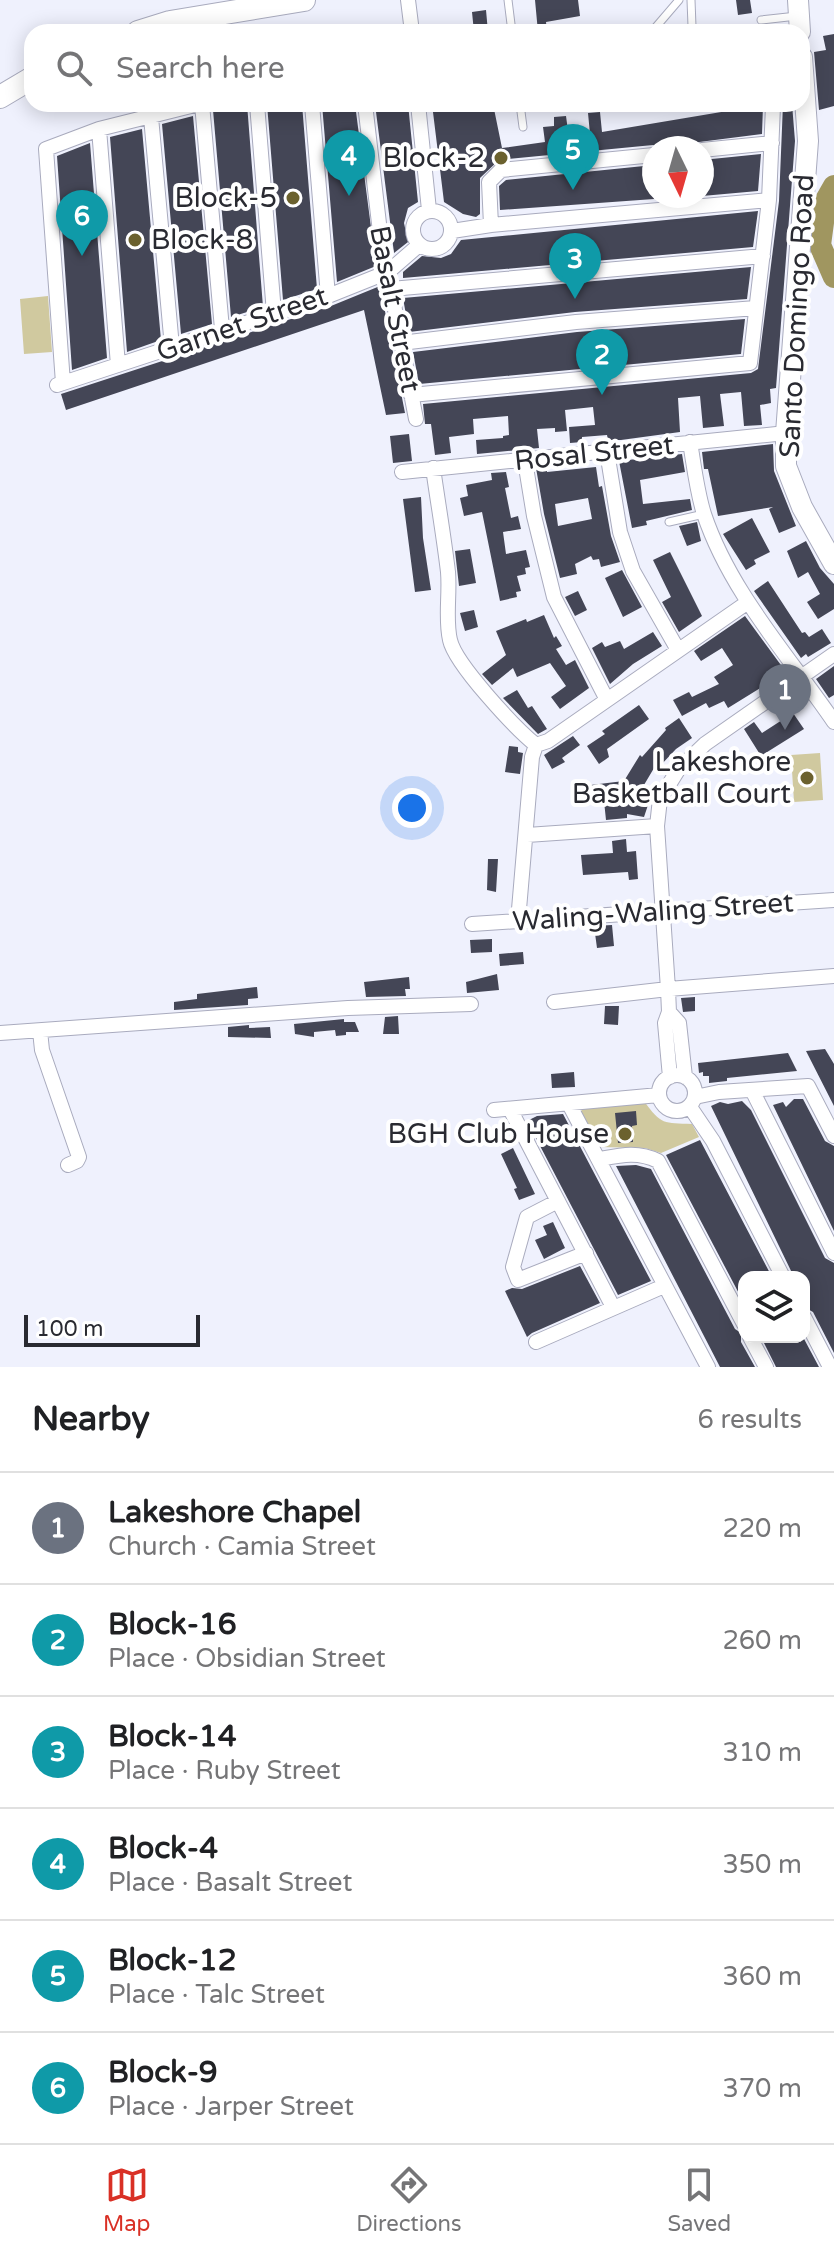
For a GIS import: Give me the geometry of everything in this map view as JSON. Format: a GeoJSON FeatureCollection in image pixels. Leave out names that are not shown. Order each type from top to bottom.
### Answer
{"type":"FeatureCollection","features":[{"type":"Feature","properties":{"kind":"main road"},"geometry":{"type":"LineString","coordinates":[[164,24],[304,0]]}},
{"type":"Feature","properties":{"kind":"main road"},"geometry":{"type":"LineString","coordinates":[[0,97],[24,83]]}},
{"type":"Feature","properties":{"kind":"street"},"geometry":{"type":"LineString","coordinates":[[408,0],[411,24]]}},
{"type":"Feature","properties":{"kind":"street"},"geometry":{"type":"LineString","coordinates":[[118,365],[99,129],[170,112]]}},
{"type":"Feature","properties":{"kind":"street"},"geometry":{"type":"LineString","coordinates":[[202,112],[222,329]]}},
{"type":"Feature","properties":{"kind":"street"},"geometry":{"type":"LineString","coordinates":[[258,112],[274,313]]}},
{"type":"Feature","properties":{"kind":"street"},"geometry":{"type":"LineString","coordinates":[[313,112],[328,296]]}},
{"type":"Feature","properties":{"kind":"street","name":"Basalt Street"},"geometry":{"type":"LineString","coordinates":[[366,112],[380,232],[416,419]]}},
{"type":"Feature","properties":{"kind":"street"},"geometry":{"type":"LineString","coordinates":[[419,112],[429,210]]}},
{"type":"Feature","properties":{"kind":"street"},"geometry":{"type":"LineString","coordinates":[[411,395],[750,363],[769,200],[773,112]]}},
{"type":"Feature","properties":{"kind":"street","name":"Santo Domingo Road"},"geometry":{"type":"LineString","coordinates":[[806,112],[808,141],[786,466],[802,507],[834,564]]}},
{"type":"Feature","properties":{"kind":"street"},"geometry":{"type":"LineString","coordinates":[[151,117],[172,347]]}},
{"type":"Feature","properties":{"kind":"street","name":"Garnet Street"},"geometry":{"type":"LineString","coordinates":[[99,129],[46,149],[59,384],[328,296],[388,272],[419,245]]}},
{"type":"Feature","properties":{"kind":"street"},"geometry":{"type":"LineString","coordinates":[[714,149],[772,143]]}},
{"type":"Feature","properties":{"kind":"street"},"geometry":{"type":"LineString","coordinates":[[491,225],[489,182],[501,170],[642,156]]}},
{"type":"Feature","properties":{"kind":"street"},"geometry":{"type":"LineString","coordinates":[[452,231],[769,200]]}},
{"type":"Feature","properties":{"kind":"street"},"geometry":{"type":"LineString","coordinates":[[429,210],[447,217],[452,231],[446,244],[433,250],[419,245],[412,231],[418,217],[429,210]]}},
{"type":"Feature","properties":{"kind":"street"},"geometry":{"type":"LineString","coordinates":[[391,289],[763,256]]}},
{"type":"Feature","properties":{"kind":"street"},"geometry":{"type":"LineString","coordinates":[[401,343],[576,322],[756,308]]}},
{"type":"Feature","properties":{"kind":"street","name":"Rosal Street"},"geometry":{"type":"LineString","coordinates":[[402,472],[786,433]]}},
{"type":"Feature","properties":{"kind":"street"},"geometry":{"type":"LineString","coordinates":[[690,442],[704,514],[720,551],[748,602],[834,722]]}},
{"type":"Feature","properties":{"kind":"street"},"geometry":{"type":"LineString","coordinates":[[607,452],[620,532],[633,571],[678,650]]}},
{"type":"Feature","properties":{"kind":"street"},"geometry":{"type":"LineString","coordinates":[[525,461],[534,516],[554,597],[606,698]]}},
{"type":"Feature","properties":{"kind":"street"},"geometry":{"type":"LineString","coordinates":[[433,468],[448,574],[450,641],[462,663],[521,733],[536,745]]}},
{"type":"Feature","properties":{"kind":"street"},"geometry":{"type":"LineString","coordinates":[[536,745],[548,741],[748,602]]}},
{"type":"Feature","properties":{"kind":"street"},"geometry":{"type":"LineString","coordinates":[[677,1077],[665,1023],[669,1012],[657,826],[660,799],[678,770],[705,744],[834,654]]}},
{"type":"Feature","properties":{"kind":"street"},"geometry":{"type":"LineString","coordinates":[[518,921],[532,757],[536,745]]}},
{"type":"Feature","properties":{"kind":"street"},"geometry":{"type":"LineString","coordinates":[[527,835],[657,826]]}},
{"type":"Feature","properties":{"kind":"street","name":"Waling-Waling Street"},"geometry":{"type":"LineString","coordinates":[[472,924],[834,900]]}},
{"type":"Feature","properties":{"kind":"street"},"geometry":{"type":"LineString","coordinates":[[554,1002],[668,989],[834,976]]}},
{"type":"Feature","properties":{"kind":"street"},"geometry":{"type":"LineString","coordinates":[[0,1033],[348,1008],[471,1004]]}},
{"type":"Feature","properties":{"kind":"street"},"geometry":{"type":"LineString","coordinates":[[40,1031],[42,1050],[79,1157],[68,1165]]}},
{"type":"Feature","properties":{"kind":"street"},"geometry":{"type":"LineString","coordinates":[[780,1271],[693,1102],[694,1085],[677,1077],[661,1084],[659,1095],[668,1109],[679,1112],[693,1102],[752,1090],[808,1086],[834,1136]]}},
{"type":"Feature","properties":{"kind":"street"},"geometry":{"type":"LineString","coordinates":[[752,1090],[834,1253]]}},
{"type":"Feature","properties":{"kind":"street"},"geometry":{"type":"LineString","coordinates":[[494,1110],[659,1095]]}},
{"type":"Feature","properties":{"kind":"street"},"geometry":{"type":"LineString","coordinates":[[569,1104],[708,1367]]}},
{"type":"Feature","properties":{"kind":"street"},"geometry":{"type":"LineString","coordinates":[[510,1109],[613,1307]]}},
{"type":"Feature","properties":{"kind":"street"},"geometry":{"type":"LineString","coordinates":[[600,1159],[624,1154],[658,1161],[738,1313]]}},
{"type":"Feature","properties":{"kind":"street"},"geometry":{"type":"LineString","coordinates":[[558,1201],[527,1217],[513,1267],[518,1280],[586,1253]]}},
{"type":"Feature","properties":{"kind":"street"},"geometry":{"type":"LineString","coordinates":[[536,1342],[664,1286]]}},
{"type":"Feature","properties":{"kind":"street"},"geometry":{"type":"LineString","coordinates":[[810,1329],[830,1367]]}},
{"type":"Feature","properties":{"kind":"street"},"geometry":{"type":"LineString","coordinates":[[753,1343],[766,1367]]}},
{"type":"Feature","properties":{"kind":"lane"},"geometry":{"type":"LineString","coordinates":[[508,0],[511,24]]}},
{"type":"Feature","properties":{"kind":"lane"},"geometry":{"type":"LineString","coordinates":[[658,24],[679,0]]}},
{"type":"Feature","properties":{"kind":"lane"},"geometry":{"type":"LineString","coordinates":[[691,0],[692,24]]}},
{"type":"Feature","properties":{"kind":"lane"},"geometry":{"type":"LineString","coordinates":[[761,20],[799,16]]}},
{"type":"Feature","properties":{"kind":"lane"},"geometry":{"type":"LineString","coordinates":[[521,112],[523,127]]}},
{"type":"Feature","properties":{"kind":"lane"},"geometry":{"type":"LineString","coordinates":[[669,522],[704,514]]}},
{"type":"Feature","properties":{"kind":"shaded area"},"geometry":{"type":"Polygon","coordinates":[[[48,296],[52,352],[24,354],[20,299],[48,296]]]}},
{"type":"Feature","properties":{"kind":"shaded area","name":"Lakeshore Basketball Court"},"geometry":{"type":"Polygon","coordinates":[[[820,753],[823,800],[794,802],[791,755],[820,753]]]}},
{"type":"Feature","properties":{"kind":"shaded area"},"geometry":{"type":"Polygon","coordinates":[[[644,1101],[664,1121],[692,1124],[699,1137],[661,1153],[645,1148],[598,1147],[580,1113],[584,1106],[644,1101]]]}},
{"type":"Feature","properties":{"kind":"building"},"geometry":{"type":"Polygon","coordinates":[[[535,0],[578,0],[580,16],[537,24],[535,0]]]}},
{"type":"Feature","properties":{"kind":"building"},"geometry":{"type":"Polygon","coordinates":[[[736,0],[750,0],[752,13],[738,15],[736,0]]]}},
{"type":"Feature","properties":{"kind":"building"},"geometry":{"type":"Polygon","coordinates":[[[486,10],[487,24],[473,24],[472,12],[486,10]]]}},
{"type":"Feature","properties":{"kind":"building"},"geometry":{"type":"Polygon","coordinates":[[[834,34],[834,106],[819,110],[814,52],[826,50],[823,36],[834,34]]]}},
{"type":"Feature","properties":{"kind":"building"},"geometry":{"type":"Polygon","coordinates":[[[213,112],[248,112],[263,307],[231,317],[213,112]]]}},
{"type":"Feature","properties":{"kind":"building","name":"Block-5"},"geometry":{"type":"Polygon","coordinates":[[[268,112],[303,112],[317,289],[283,300],[268,112]]]}},
{"type":"Feature","properties":{"kind":"building"},"geometry":{"type":"Polygon","coordinates":[[[323,112],[356,112],[376,266],[337,282],[323,112]]]}},
{"type":"Feature","properties":{"kind":"building"},"geometry":{"type":"Polygon","coordinates":[[[376,112],[409,112],[418,202],[408,208],[404,223],[408,242],[394,253],[376,112]]]}},
{"type":"Feature","properties":{"kind":"building","name":"Block-2"},"geometry":{"type":"Polygon","coordinates":[[[433,112],[495,112],[502,148],[545,142],[543,127],[554,126],[554,117],[566,116],[569,138],[590,134],[588,113],[600,112],[602,132],[721,112],[763,112],[762,134],[714,140],[714,136],[642,136],[642,146],[499,160],[480,178],[480,214],[476,217],[463,214],[444,202],[433,112]]]}},
{"type":"Feature","properties":{"kind":"building"},"geometry":{"type":"Polygon","coordinates":[[[783,112],[793,112],[795,141],[776,388],[770,389],[771,403],[760,405],[762,425],[744,426],[741,392],[720,394],[724,426],[703,428],[700,396],[678,398],[680,432],[621,440],[608,440],[607,435],[582,437],[582,442],[570,443],[569,427],[595,425],[593,407],[565,410],[567,431],[537,429],[539,448],[477,454],[476,440],[509,435],[508,416],[473,419],[474,434],[449,437],[451,453],[435,455],[431,424],[425,424],[423,404],[751,373],[758,369],[779,201],[783,112]]]}},
{"type":"Feature","properties":{"kind":"building"},"geometry":{"type":"Polygon","coordinates":[[[193,116],[212,324],[181,334],[162,124],[193,116]]]}},
{"type":"Feature","properties":{"kind":"building","name":"Block-8"},"geometry":{"type":"Polygon","coordinates":[[[142,129],[161,340],[127,352],[110,137],[142,129]]]}},
{"type":"Feature","properties":{"kind":"building"},"geometry":{"type":"Polygon","coordinates":[[[90,143],[107,358],[72,370],[57,156],[90,143]]]}},
{"type":"Feature","properties":{"kind":"building"},"geometry":{"type":"Polygon","coordinates":[[[761,154],[758,191],[714,195],[714,159],[761,154]]]}},
{"type":"Feature","properties":{"kind":"building"},"geometry":{"type":"Polygon","coordinates":[[[642,166],[642,200],[500,210],[499,186],[506,180],[642,166]]]}},
{"type":"Feature","properties":{"kind":"building"},"geometry":{"type":"Polygon","coordinates":[[[758,211],[753,247],[403,278],[403,272],[422,256],[441,258],[451,254],[461,240],[758,211]]]}},
{"type":"Feature","properties":{"kind":"building"},"geometry":{"type":"Polygon","coordinates":[[[751,267],[747,299],[575,312],[409,332],[403,298],[751,267]]]}},
{"type":"Feature","properties":{"kind":"building"},"geometry":{"type":"Polygon","coordinates":[[[380,286],[405,413],[386,415],[364,310],[66,410],[61,394],[331,306],[380,286]]]}},
{"type":"Feature","properties":{"kind":"building"},"geometry":{"type":"Polygon","coordinates":[[[745,319],[741,354],[419,384],[413,352],[577,332],[745,319]]]}},
{"type":"Feature","properties":{"kind":"building"},"geometry":{"type":"Polygon","coordinates":[[[409,434],[412,461],[393,463],[390,436],[409,434]]]}},
{"type":"Feature","properties":{"kind":"building"},"geometry":{"type":"Polygon","coordinates":[[[773,444],[774,471],[796,526],[779,533],[769,509],[773,507],[718,516],[702,452],[773,444]]]}},
{"type":"Feature","properties":{"kind":"building"},"geometry":{"type":"Polygon","coordinates":[[[682,454],[685,472],[640,480],[643,504],[690,499],[692,510],[646,521],[647,525],[632,528],[619,461],[682,454]]]}},
{"type":"Feature","properties":{"kind":"building"},"geometry":{"type":"Polygon","coordinates":[[[547,467],[547,472],[596,467],[620,562],[601,567],[599,559],[593,560],[591,556],[575,564],[577,574],[560,578],[536,468],[547,467]],[[588,498],[555,504],[558,526],[592,519],[588,498]]]}},
{"type":"Feature","properties":{"kind":"building"},"geometry":{"type":"Polygon","coordinates":[[[506,472],[509,487],[505,488],[511,518],[518,516],[521,529],[503,532],[506,554],[526,550],[530,567],[525,568],[526,574],[517,576],[521,591],[516,592],[517,597],[500,601],[482,512],[464,516],[460,498],[468,496],[466,485],[492,480],[491,473],[506,472]]]}},
{"type":"Feature","properties":{"kind":"building"},"geometry":{"type":"Polygon","coordinates":[[[421,497],[431,590],[415,592],[403,499],[421,497]]]}},
{"type":"Feature","properties":{"kind":"building"},"geometry":{"type":"Polygon","coordinates":[[[752,518],[770,552],[754,560],[756,564],[746,570],[723,534],[752,518]]]}},
{"type":"Feature","properties":{"kind":"building"},"geometry":{"type":"Polygon","coordinates":[[[697,522],[701,541],[687,546],[679,526],[697,522]]]}},
{"type":"Feature","properties":{"kind":"building"},"geometry":{"type":"Polygon","coordinates":[[[806,541],[820,568],[834,584],[834,609],[818,619],[807,602],[820,594],[808,572],[798,578],[787,551],[806,541]]]}},
{"type":"Feature","properties":{"kind":"building"},"geometry":{"type":"Polygon","coordinates":[[[470,549],[476,583],[459,586],[455,551],[470,549]]]}},
{"type":"Feature","properties":{"kind":"building"},"geometry":{"type":"Polygon","coordinates":[[[670,552],[702,616],[679,632],[662,602],[671,597],[653,560],[670,552]]]}},
{"type":"Feature","properties":{"kind":"building"},"geometry":{"type":"Polygon","coordinates":[[[622,570],[642,607],[623,617],[605,578],[622,570]]]}},
{"type":"Feature","properties":{"kind":"building"},"geometry":{"type":"Polygon","coordinates":[[[768,581],[802,633],[809,637],[822,629],[831,643],[801,658],[754,591],[768,581]]]}},
{"type":"Feature","properties":{"kind":"building"},"geometry":{"type":"Polygon","coordinates":[[[578,591],[587,610],[575,616],[565,597],[578,591]]]}},
{"type":"Feature","properties":{"kind":"building"},"geometry":{"type":"Polygon","coordinates":[[[474,610],[478,627],[465,631],[460,613],[474,610]]]}},
{"type":"Feature","properties":{"kind":"building"},"geometry":{"type":"Polygon","coordinates":[[[544,615],[554,638],[556,636],[562,646],[556,649],[566,665],[575,660],[589,688],[560,709],[551,697],[566,686],[550,663],[517,677],[513,668],[492,685],[482,674],[506,655],[496,631],[544,615]]]}},
{"type":"Feature","properties":{"kind":"building"},"geometry":{"type":"Polygon","coordinates":[[[745,616],[786,672],[728,708],[724,701],[709,708],[706,703],[682,716],[673,700],[689,692],[692,697],[719,684],[714,677],[733,665],[722,648],[701,661],[694,651],[745,616]]]}},
{"type":"Feature","properties":{"kind":"building"},"geometry":{"type":"Polygon","coordinates":[[[653,632],[662,646],[633,664],[610,684],[592,648],[602,642],[605,647],[620,641],[624,649],[653,632]]]}},
{"type":"Feature","properties":{"kind":"building"},"geometry":{"type":"Polygon","coordinates":[[[834,666],[834,695],[829,698],[816,679],[834,666]]]}},
{"type":"Feature","properties":{"kind":"building"},"geometry":{"type":"Polygon","coordinates":[[[517,690],[547,729],[538,734],[503,698],[517,690]]]}},
{"type":"Feature","properties":{"kind":"building"},"geometry":{"type":"Polygon","coordinates":[[[639,705],[649,719],[607,749],[609,757],[599,764],[587,746],[605,734],[602,731],[639,705]]]}},
{"type":"Feature","properties":{"kind":"building"},"geometry":{"type":"Polygon","coordinates":[[[793,713],[804,729],[761,756],[744,729],[754,722],[762,733],[793,713]]]}},
{"type":"Feature","properties":{"kind":"building"},"geometry":{"type":"Polygon","coordinates":[[[679,718],[692,738],[660,766],[657,763],[641,790],[652,793],[644,817],[627,814],[627,818],[606,820],[604,801],[575,803],[574,787],[624,781],[640,755],[642,757],[665,728],[679,718]]]}},
{"type":"Feature","properties":{"kind":"building"},"geometry":{"type":"Polygon","coordinates":[[[573,736],[580,745],[562,758],[565,762],[552,769],[544,755],[573,736]]]}},
{"type":"Feature","properties":{"kind":"building"},"geometry":{"type":"Polygon","coordinates":[[[509,746],[518,747],[518,752],[523,753],[520,774],[505,772],[509,746]]]}},
{"type":"Feature","properties":{"kind":"building"},"geometry":{"type":"Polygon","coordinates":[[[626,839],[627,852],[636,851],[638,879],[629,880],[628,872],[583,875],[581,855],[613,853],[612,841],[626,839]]]}},
{"type":"Feature","properties":{"kind":"building"},"geometry":{"type":"Polygon","coordinates":[[[488,859],[498,859],[496,892],[487,890],[488,859]]]}},
{"type":"Feature","properties":{"kind":"building"},"geometry":{"type":"Polygon","coordinates":[[[612,925],[614,946],[597,948],[594,926],[612,925]]]}},
{"type":"Feature","properties":{"kind":"building"},"geometry":{"type":"Polygon","coordinates":[[[492,939],[492,952],[471,953],[470,940],[492,939]]]}},
{"type":"Feature","properties":{"kind":"building"},"geometry":{"type":"Polygon","coordinates":[[[523,952],[524,964],[500,966],[499,954],[523,952]]]}},
{"type":"Feature","properties":{"kind":"building"},"geometry":{"type":"Polygon","coordinates":[[[497,974],[499,990],[467,993],[466,982],[497,974]]]}},
{"type":"Feature","properties":{"kind":"building"},"geometry":{"type":"Polygon","coordinates":[[[409,977],[410,989],[405,989],[406,996],[366,997],[364,982],[409,977]]]}},
{"type":"Feature","properties":{"kind":"building"},"geometry":{"type":"Polygon","coordinates":[[[257,987],[258,998],[248,999],[248,1005],[174,1010],[174,1002],[197,999],[197,994],[257,987]]]}},
{"type":"Feature","properties":{"kind":"building"},"geometry":{"type":"Polygon","coordinates":[[[695,997],[695,1011],[683,1012],[681,998],[695,997]]]}},
{"type":"Feature","properties":{"kind":"building"},"geometry":{"type":"Polygon","coordinates":[[[605,1006],[619,1006],[618,1025],[604,1024],[605,1006]]]}},
{"type":"Feature","properties":{"kind":"building"},"geometry":{"type":"Polygon","coordinates":[[[398,1016],[399,1034],[383,1034],[385,1017],[398,1016]]]}},
{"type":"Feature","properties":{"kind":"building"},"geometry":{"type":"Polygon","coordinates":[[[344,1019],[344,1022],[355,1022],[359,1032],[336,1036],[335,1030],[314,1032],[314,1037],[295,1034],[294,1024],[344,1019]]]}},
{"type":"Feature","properties":{"kind":"building"},"geometry":{"type":"Polygon","coordinates":[[[249,1025],[249,1028],[270,1027],[271,1038],[228,1037],[228,1027],[249,1025]]]}},
{"type":"Feature","properties":{"kind":"building"},"geometry":{"type":"Polygon","coordinates":[[[825,1049],[834,1064],[834,1106],[806,1051],[825,1049]]]}},
{"type":"Feature","properties":{"kind":"building"},"geometry":{"type":"Polygon","coordinates":[[[788,1053],[797,1071],[727,1078],[727,1081],[709,1083],[709,1076],[699,1073],[698,1063],[788,1053]]]}},
{"type":"Feature","properties":{"kind":"building"},"geometry":{"type":"Polygon","coordinates":[[[574,1072],[575,1087],[552,1088],[551,1074],[574,1072]]]}},
{"type":"Feature","properties":{"kind":"building"},"geometry":{"type":"Polygon","coordinates":[[[794,1099],[803,1099],[825,1141],[834,1146],[834,1231],[773,1105],[783,1102],[786,1107],[794,1099]]]}},
{"type":"Feature","properties":{"kind":"building"},"geometry":{"type":"Polygon","coordinates":[[[742,1101],[751,1110],[825,1258],[834,1263],[834,1353],[810,1310],[810,1271],[791,1271],[711,1106],[720,1102],[742,1101]]]}},
{"type":"Feature","properties":{"kind":"building","name":"BGH Club House"},"geometry":{"type":"Polygon","coordinates":[[[636,1111],[637,1125],[632,1126],[633,1142],[618,1143],[615,1113],[636,1111]]]}},
{"type":"Feature","properties":{"kind":"building"},"geometry":{"type":"Polygon","coordinates":[[[563,1114],[651,1281],[618,1295],[527,1121],[537,1116],[563,1114]]]}},
{"type":"Feature","properties":{"kind":"building"},"geometry":{"type":"Polygon","coordinates":[[[700,1140],[769,1271],[738,1271],[738,1292],[666,1155],[700,1140]]]}},
{"type":"Feature","properties":{"kind":"building"},"geometry":{"type":"Polygon","coordinates":[[[513,1148],[535,1194],[519,1200],[514,1189],[517,1188],[501,1154],[513,1148]]]}},
{"type":"Feature","properties":{"kind":"building"},"geometry":{"type":"Polygon","coordinates":[[[636,1165],[651,1169],[738,1331],[738,1343],[742,1343],[755,1367],[720,1367],[616,1166],[636,1165]]]}},
{"type":"Feature","properties":{"kind":"building"},"geometry":{"type":"Polygon","coordinates":[[[553,1222],[565,1248],[544,1259],[535,1240],[547,1235],[543,1226],[553,1222]]]}},
{"type":"Feature","properties":{"kind":"building"},"geometry":{"type":"Polygon","coordinates":[[[580,1266],[600,1303],[527,1337],[505,1291],[522,1289],[580,1266]]]}},
{"type":"Feature","properties":{"kind":"building"},"geometry":{"type":"Polygon","coordinates":[[[764,1343],[806,1343],[819,1367],[776,1367],[764,1343]]]}},
{"type":"Feature","properties":{"kind":"waterway"},"geometry":{"type":"LineString","coordinates":[[834,186],[826,200],[820,245],[834,277]]}},
{"type":"Feature","properties":{"kind":"place","name":"Block-2"},"geometry":{"type":"Point","coordinates":[501,158]}},
{"type":"Feature","properties":{"kind":"place","name":"Block-12"},"geometry":{"type":"Point","coordinates":[573,190]}},
{"type":"Feature","properties":{"kind":"place","name":"Block-4"},"geometry":{"type":"Point","coordinates":[349,196]}},
{"type":"Feature","properties":{"kind":"place","name":"Block-5"},"geometry":{"type":"Point","coordinates":[293,198]}},
{"type":"Feature","properties":{"kind":"place","name":"Block-8"},"geometry":{"type":"Point","coordinates":[135,240]}},
{"type":"Feature","properties":{"kind":"place","name":"Block-9"},"geometry":{"type":"Point","coordinates":[82,256]}},
{"type":"Feature","properties":{"kind":"place","name":"Block-14"},"geometry":{"type":"Point","coordinates":[575,299]}},
{"type":"Feature","properties":{"kind":"place","name":"Block-16"},"geometry":{"type":"Point","coordinates":[602,395]}},
{"type":"Feature","properties":{"kind":"place","name":"Lakeshore Chapel"},"geometry":{"type":"Point","coordinates":[785,730]}},
{"type":"Feature","properties":{"kind":"place","name":"Lakeshore Basketball Court"},"geometry":{"type":"Point","coordinates":[807,778]}},
{"type":"Feature","properties":{"kind":"place","name":"BGH Club House"},"geometry":{"type":"Point","coordinates":[625,1134]}}]}
